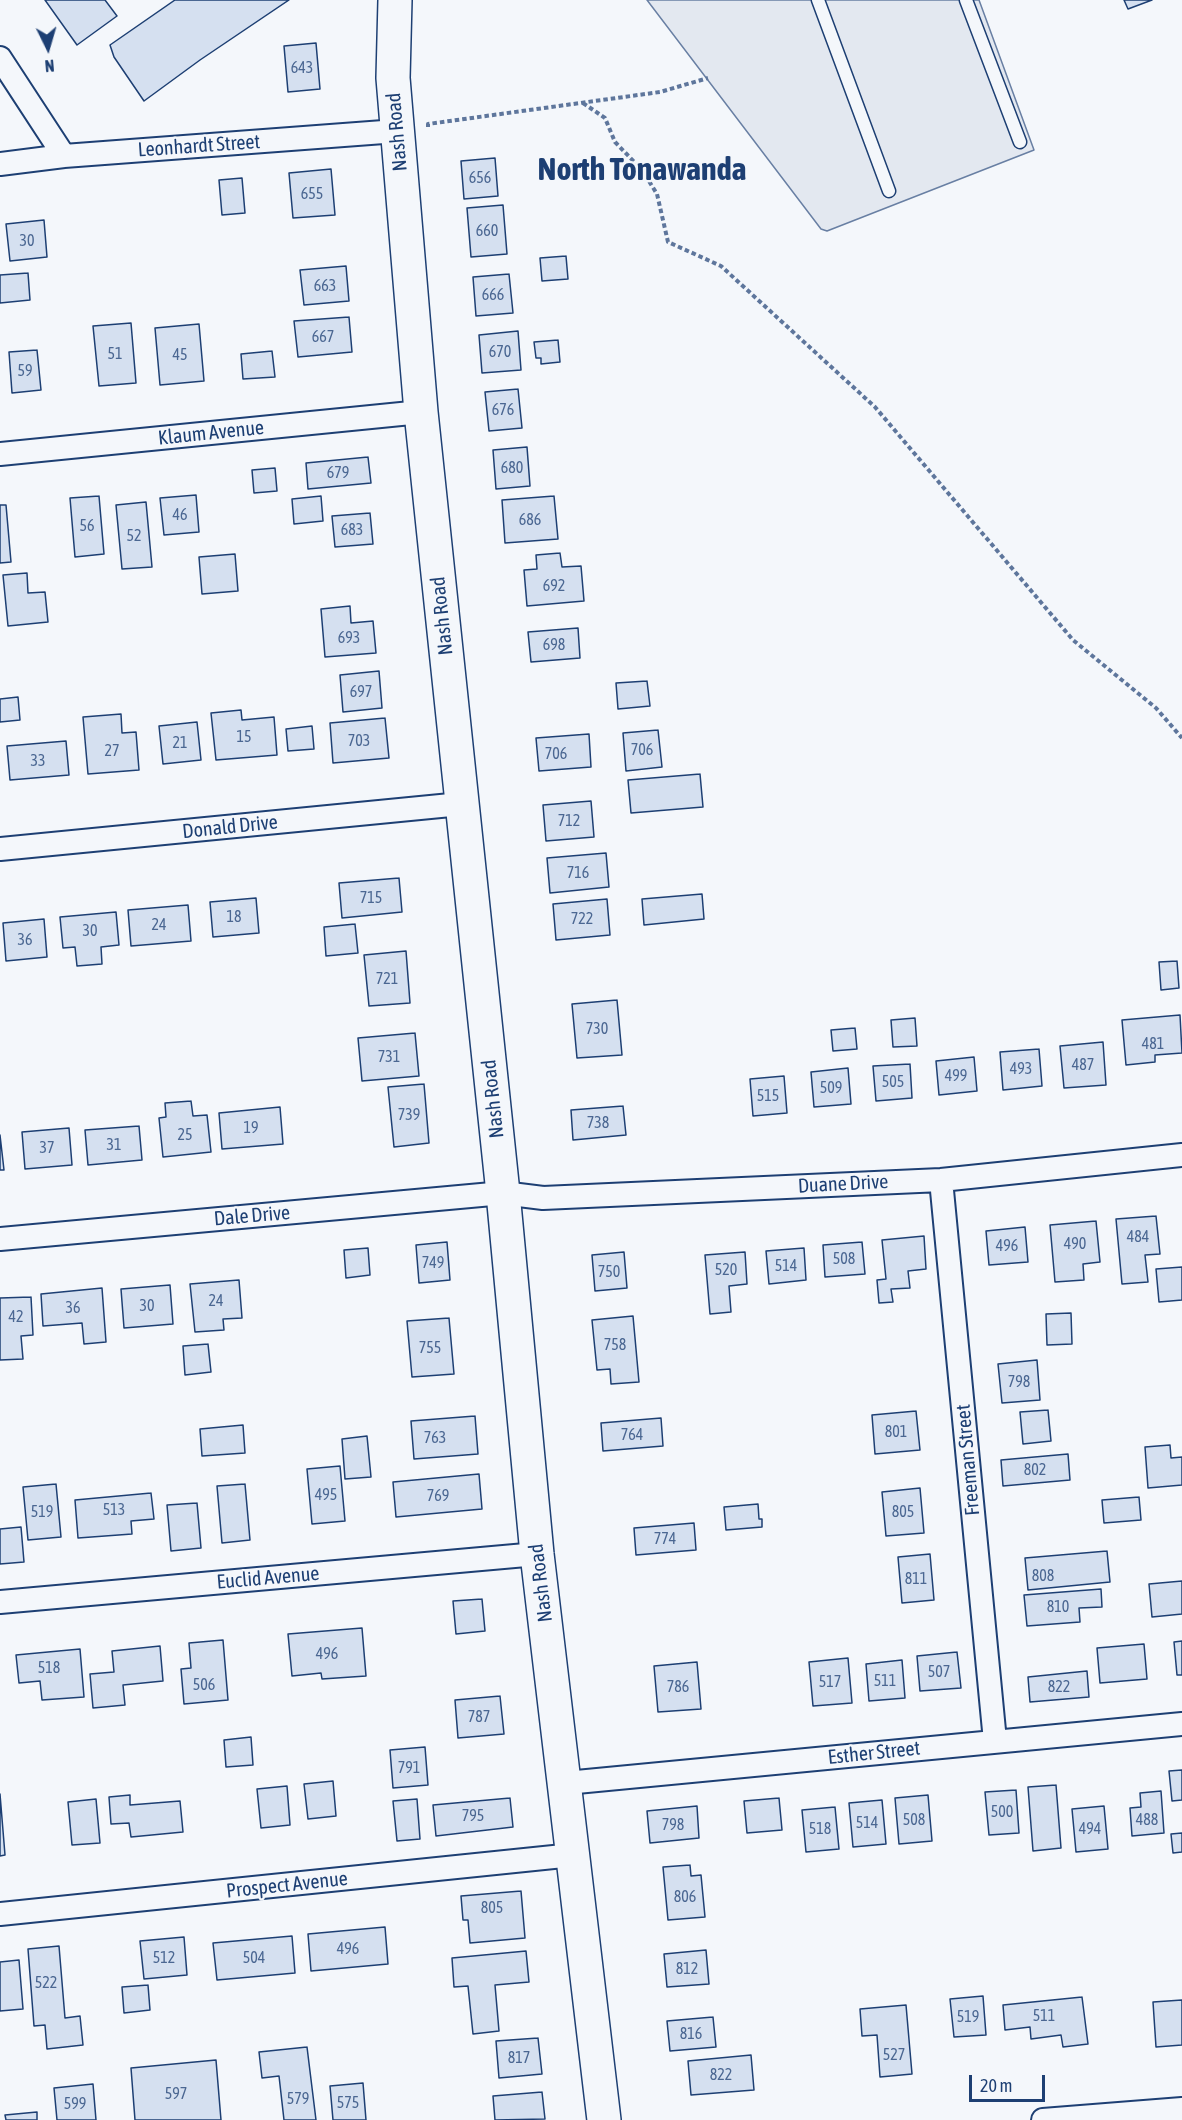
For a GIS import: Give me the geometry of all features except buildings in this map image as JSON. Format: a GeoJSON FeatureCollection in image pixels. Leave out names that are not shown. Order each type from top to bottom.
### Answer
{"type":"FeatureCollection","features":[{"type":"Feature","properties":{"kind":"main road"},"geometry":{"type":"LineString","coordinates":[[376,0],[393,78]]}},
{"type":"Feature","properties":{"kind":"main road"},"geometry":{"type":"LineString","coordinates":[[393,78],[395,0]]}},
{"type":"Feature","properties":{"kind":"main road","name":"Nash Road"},"geometry":{"type":"LineString","coordinates":[[393,78],[413,131],[421,412],[503,1193],[537,1554],[566,1783],[604,2120]]}},
{"type":"Feature","properties":{"kind":"street"},"geometry":{"type":"LineString","coordinates":[[0,58],[64,156]]}},
{"type":"Feature","properties":{"kind":"street","name":"Leonhardt Street"},"geometry":{"type":"LineString","coordinates":[[0,164],[64,156],[413,131]]}},
{"type":"Feature","properties":{"kind":"street","name":"Klaum Avenue"},"geometry":{"type":"LineString","coordinates":[[0,454],[421,412]]}},
{"type":"Feature","properties":{"kind":"street","name":"Donald Drive"},"geometry":{"type":"LineString","coordinates":[[0,849],[461,804]]}},
{"type":"Feature","properties":{"kind":"street","name":"Duane Drive"},"geometry":{"type":"LineString","coordinates":[[503,1193],[543,1198],[941,1180],[1182,1155]]}},
{"type":"Feature","properties":{"kind":"street","name":"Freeman Street"},"geometry":{"type":"LineString","coordinates":[[941,1180],[995,1741]]}},
{"type":"Feature","properties":{"kind":"street","name":"Dale Drive"},"geometry":{"type":"LineString","coordinates":[[0,1239],[503,1193]]}},
{"type":"Feature","properties":{"kind":"street","name":"Euclid Avenue"},"geometry":{"type":"LineString","coordinates":[[0,1602],[537,1554]]}},
{"type":"Feature","properties":{"kind":"street","name":"Esther Street"},"geometry":{"type":"LineString","coordinates":[[566,1783],[1182,1724]]}},
{"type":"Feature","properties":{"kind":"street","name":"Prospect Avenue"},"geometry":{"type":"LineString","coordinates":[[0,1914],[573,1855]]}},
{"type":"Feature","properties":{"kind":"street"},"geometry":{"type":"LineString","coordinates":[[1043,2120],[1182,2109]]}},
{"type":"Feature","properties":{"kind":"lane"},"geometry":{"type":"LineString","coordinates":[[818,0],[889,190]]}},
{"type":"Feature","properties":{"kind":"lane"},"geometry":{"type":"LineString","coordinates":[[966,0],[1020,142]]}},
{"type":"Feature","properties":{"kind":"path"},"geometry":{"type":"LineString","coordinates":[[413,131],[428,124],[660,92],[708,78]]}},
{"type":"Feature","properties":{"kind":"path"},"geometry":{"type":"LineString","coordinates":[[583,103],[605,118],[615,142],[642,170],[657,194],[668,242],[721,266],[875,407],[1073,640],[1156,708],[1182,738]]}},
{"type":"Feature","properties":{"kind":"shaded area"},"geometry":{"type":"Polygon","coordinates":[[[647,0],[979,0],[1034,150],[827,231],[821,229],[647,0]]]}},
{"type":"Feature","properties":{"kind":"district","name":"North Tonawanda"},"geometry":{"type":"Point","coordinates":[642,170]}}]}
